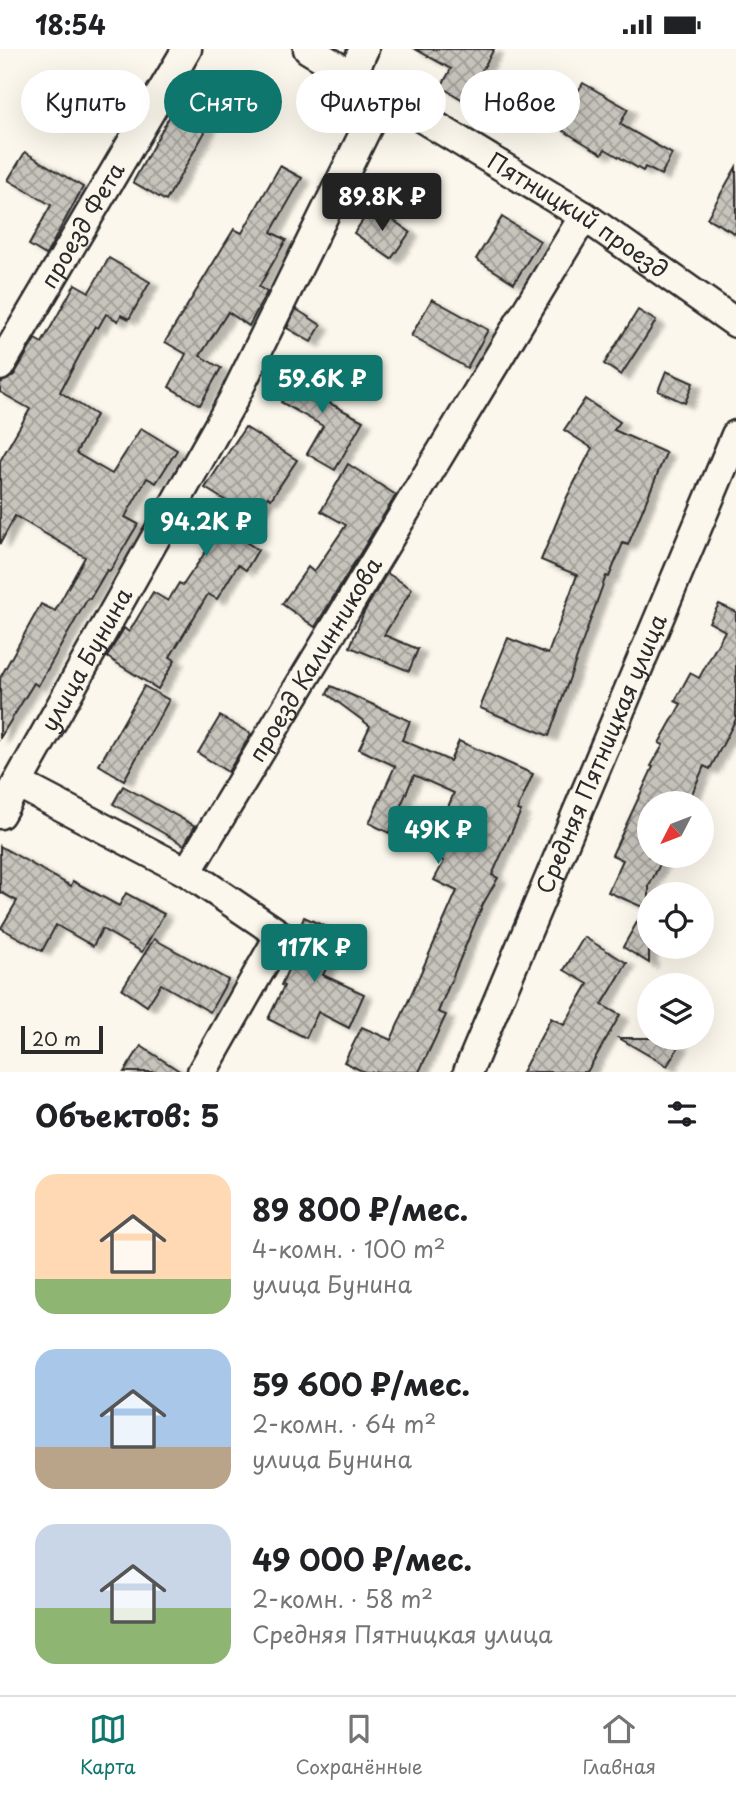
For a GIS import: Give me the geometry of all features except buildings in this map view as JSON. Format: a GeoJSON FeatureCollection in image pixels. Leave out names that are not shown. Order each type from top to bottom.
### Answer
{"type":"FeatureCollection","features":[{"type":"Feature","properties":{"kind":"street","name":"проезд Фета"},"geometry":{"type":"LineString","coordinates":[[0,366],[187,49]]}},
{"type":"Feature","properties":{"kind":"street","name":"Пятницкий проезд"},"geometry":{"type":"LineString","coordinates":[[308,49],[344,70]]}},
{"type":"Feature","properties":{"kind":"street"},"geometry":{"type":"LineString","coordinates":[[354,70],[364,49]]}},
{"type":"Feature","properties":{"kind":"street","name":"Пятницкий проезд"},"geometry":{"type":"LineString","coordinates":[[446,131],[584,216],[736,323]]}},
{"type":"Feature","properties":{"kind":"street","name":"улица Бунина"},"geometry":{"type":"LineString","coordinates":[[0,814],[233,400],[364,133]]}},
{"type":"Feature","properties":{"kind":"street","name":"проезд Калинникова"},"geometry":{"type":"LineString","coordinates":[[187,872],[584,216]]}},
{"type":"Feature","properties":{"kind":"street","name":"Средняя Пятницкая улица"},"geometry":{"type":"LineString","coordinates":[[468,1072],[736,435]]}},
{"type":"Feature","properties":{"kind":"street"},"geometry":{"type":"LineString","coordinates":[[19,784],[187,872],[280,935],[202,1072]]}}]}
